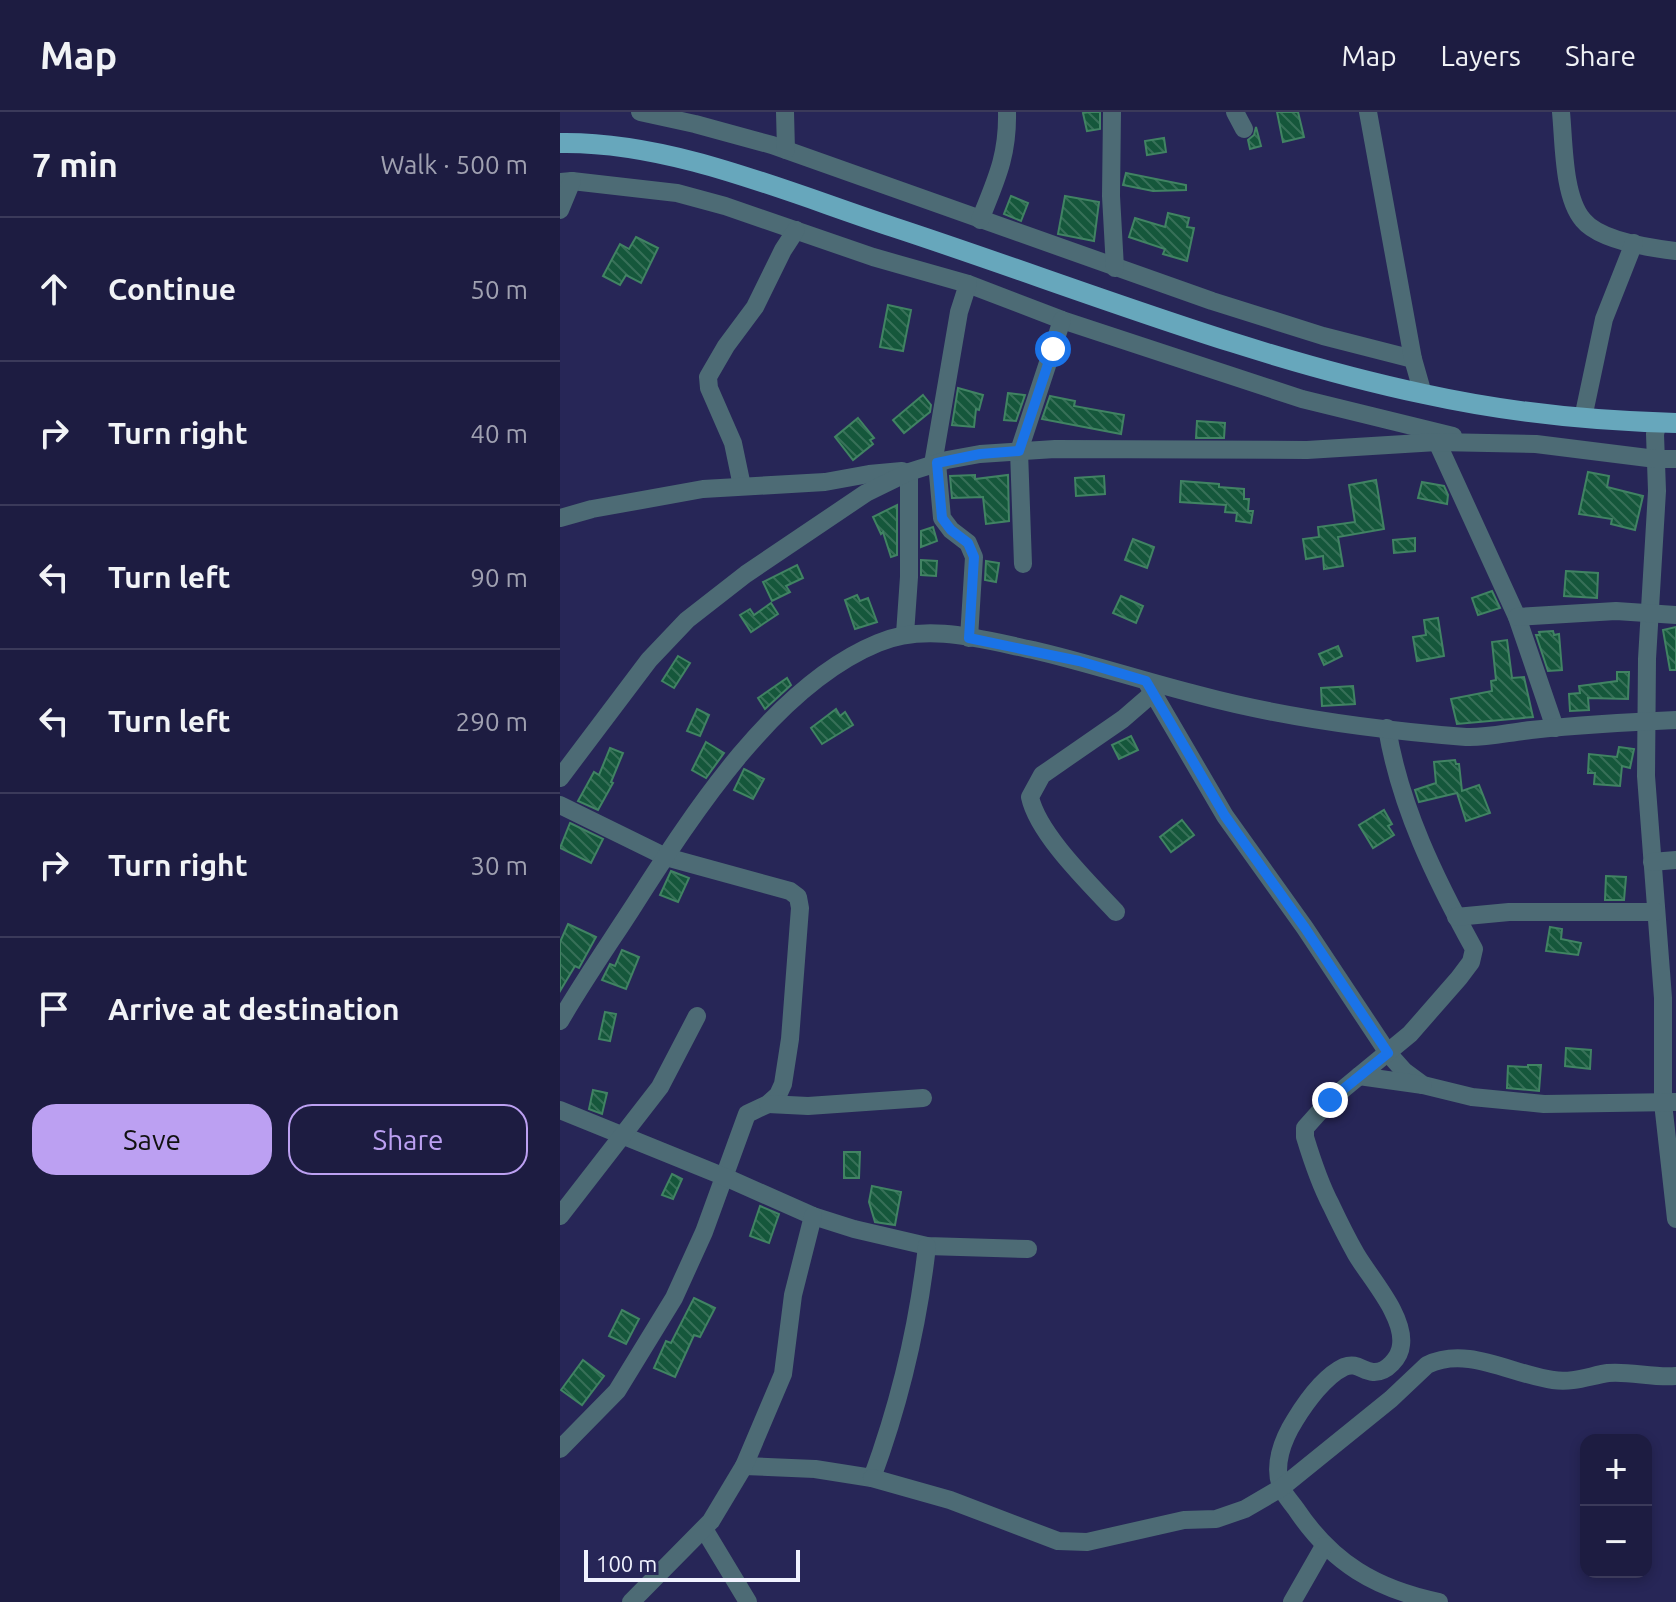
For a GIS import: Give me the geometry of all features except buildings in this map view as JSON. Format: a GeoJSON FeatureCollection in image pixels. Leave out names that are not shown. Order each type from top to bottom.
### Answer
{"type":"FeatureCollection","features":[{"type":"Feature","properties":{"kind":"main road"},"geometry":{"type":"LineString","coordinates":[[560,143],[647,151],[765,182],[1126,306],[1316,367],[1423,394],[1497,408],[1583,418],[1667,423]]}},
{"type":"Feature","properties":{"kind":"street"},"geometry":{"type":"LineString","coordinates":[[640,112],[710,127],[786,150],[1115,268],[1323,336],[1413,359]]}},
{"type":"Feature","properties":{"kind":"street"},"geometry":{"type":"LineString","coordinates":[[785,112],[786,150]]}},
{"type":"Feature","properties":{"kind":"street"},"geometry":{"type":"LineString","coordinates":[[980,220],[1003,162],[1008,139],[1007,112]]}},
{"type":"Feature","properties":{"kind":"street"},"geometry":{"type":"LineString","coordinates":[[1112,112],[1111,196],[1115,268]]}},
{"type":"Feature","properties":{"kind":"street"},"geometry":{"type":"LineString","coordinates":[[1368,112],[1413,359],[1423,394]]}},
{"type":"Feature","properties":{"kind":"street"},"geometry":{"type":"LineString","coordinates":[[1561,112],[1570,192],[1584,222],[1599,232],[1676,251]]}},
{"type":"Feature","properties":{"kind":"street"},"geometry":{"type":"LineString","coordinates":[[560,210],[566,182],[677,193],[873,257],[968,284],[1062,320],[1302,399],[1482,443]]}},
{"type":"Feature","properties":{"kind":"street"},"geometry":{"type":"LineString","coordinates":[[742,486],[730,432],[709,388],[708,377],[720,354],[755,307],[796,230]]}},
{"type":"Feature","properties":{"kind":"street"},"geometry":{"type":"LineString","coordinates":[[1583,418],[1604,319],[1634,243]]}},
{"type":"Feature","properties":{"kind":"street"},"geometry":{"type":"LineString","coordinates":[[968,284],[951,357],[935,464],[942,518],[951,530],[968,543],[974,557],[969,638]]}},
{"type":"Feature","properties":{"kind":"street"},"geometry":{"type":"LineString","coordinates":[[1023,564],[1019,451],[1062,320]]}},
{"type":"Feature","properties":{"kind":"street"},"geometry":{"type":"LineString","coordinates":[[1667,423],[1655,434],[1657,491],[1646,776],[1676,1219]]}},
{"type":"Feature","properties":{"kind":"street"},"geometry":{"type":"LineString","coordinates":[[1437,442],[1517,617],[1555,728]]}},
{"type":"Feature","properties":{"kind":"street"},"geometry":{"type":"LineString","coordinates":[[560,778],[566,757],[687,620],[808,530],[866,493],[911,471],[935,464],[980,454],[1055,449],[1307,450],[1437,442],[1536,444],[1676,459]]}},
{"type":"Feature","properties":{"kind":"street"},"geometry":{"type":"LineString","coordinates":[[560,518],[646,498],[911,471]]}},
{"type":"Feature","properties":{"kind":"street"},"geometry":{"type":"LineString","coordinates":[[905,634],[911,471]]}},
{"type":"Feature","properties":{"kind":"street"},"geometry":{"type":"LineString","coordinates":[[1517,617],[1616,611],[1676,615]]}},
{"type":"Feature","properties":{"kind":"street"},"geometry":{"type":"LineString","coordinates":[[560,1021],[685,825],[767,725],[823,675],[879,642],[905,634],[930,632],[969,638],[1079,661],[1149,687],[1315,719],[1387,728],[1470,737],[1676,720]]}},
{"type":"Feature","properties":{"kind":"street"},"geometry":{"type":"LineString","coordinates":[[1116,912],[1062,851],[1033,809],[1030,797],[1042,775],[1113,727],[1149,687]]}},
{"type":"Feature","properties":{"kind":"street"},"geometry":{"type":"LineString","coordinates":[[1149,687],[1225,816],[1305,928],[1388,1053],[1423,1085]]}},
{"type":"Feature","properties":{"kind":"street"},"geometry":{"type":"LineString","coordinates":[[1387,728],[1405,800],[1456,917],[1474,949],[1471,962],[1427,1015],[1388,1053],[1311,1118],[1305,1128],[1305,1137],[1329,1203],[1396,1318],[1401,1344],[1398,1357],[1382,1370],[1374,1372],[1355,1365],[1339,1370],[1311,1398],[1283,1440],[1279,1455],[1281,1488],[1324,1546],[1368,1577],[1411,1596],[1439,1602]]}},
{"type":"Feature","properties":{"kind":"street"},"geometry":{"type":"LineString","coordinates":[[560,805],[666,857],[790,891],[798,897],[800,908],[786,1073],[778,1095],[768,1104],[747,1114],[680,1287],[633,1369],[617,1391],[560,1449]]}},
{"type":"Feature","properties":{"kind":"street"},"geometry":{"type":"LineString","coordinates":[[1652,862],[1676,860]]}},
{"type":"Feature","properties":{"kind":"street"},"geometry":{"type":"LineString","coordinates":[[1456,917],[1509,912],[1656,912]]}},
{"type":"Feature","properties":{"kind":"street"},"geometry":{"type":"LineString","coordinates":[[560,1216],[660,1087],[697,1016]]}},
{"type":"Feature","properties":{"kind":"street"},"geometry":{"type":"LineString","coordinates":[[1359,1076],[1423,1085],[1472,1097],[1544,1104],[1669,1103]]}},
{"type":"Feature","properties":{"kind":"street"},"geometry":{"type":"LineString","coordinates":[[768,1104],[808,1106],[923,1098]]}},
{"type":"Feature","properties":{"kind":"street"},"geometry":{"type":"LineString","coordinates":[[560,1110],[813,1216],[854,1229],[927,1246],[1028,1249]]}},
{"type":"Feature","properties":{"kind":"street"},"geometry":{"type":"LineString","coordinates":[[631,1602],[704,1529],[744,1466],[783,1374],[793,1295],[813,1216]]}},
{"type":"Feature","properties":{"kind":"street"},"geometry":{"type":"LineString","coordinates":[[872,1478],[908,1367],[927,1246]]}},
{"type":"Feature","properties":{"kind":"street"},"geometry":{"type":"LineString","coordinates":[[744,1466],[815,1469],[872,1478],[950,1500],[1058,1541],[1087,1542],[1184,1520],[1216,1519],[1245,1509],[1281,1488],[1391,1399],[1427,1365],[1438,1360],[1473,1359],[1555,1381],[1573,1381],[1609,1373],[1676,1376]]}},
{"type":"Feature","properties":{"kind":"street"},"geometry":{"type":"LineString","coordinates":[[704,1529],[748,1602]]}},
{"type":"Feature","properties":{"kind":"street"},"geometry":{"type":"LineString","coordinates":[[1292,1602],[1324,1546]]}},
{"type":"Feature","properties":{"kind":"route"},"geometry":{"type":"LineString","coordinates":[[1053,349],[1019,451],[980,454],[937,463],[942,518],[951,530],[968,543],[974,557],[969,638],[1079,661],[1146,681],[1225,816],[1305,928],[1388,1053],[1330,1100]]}}]}
